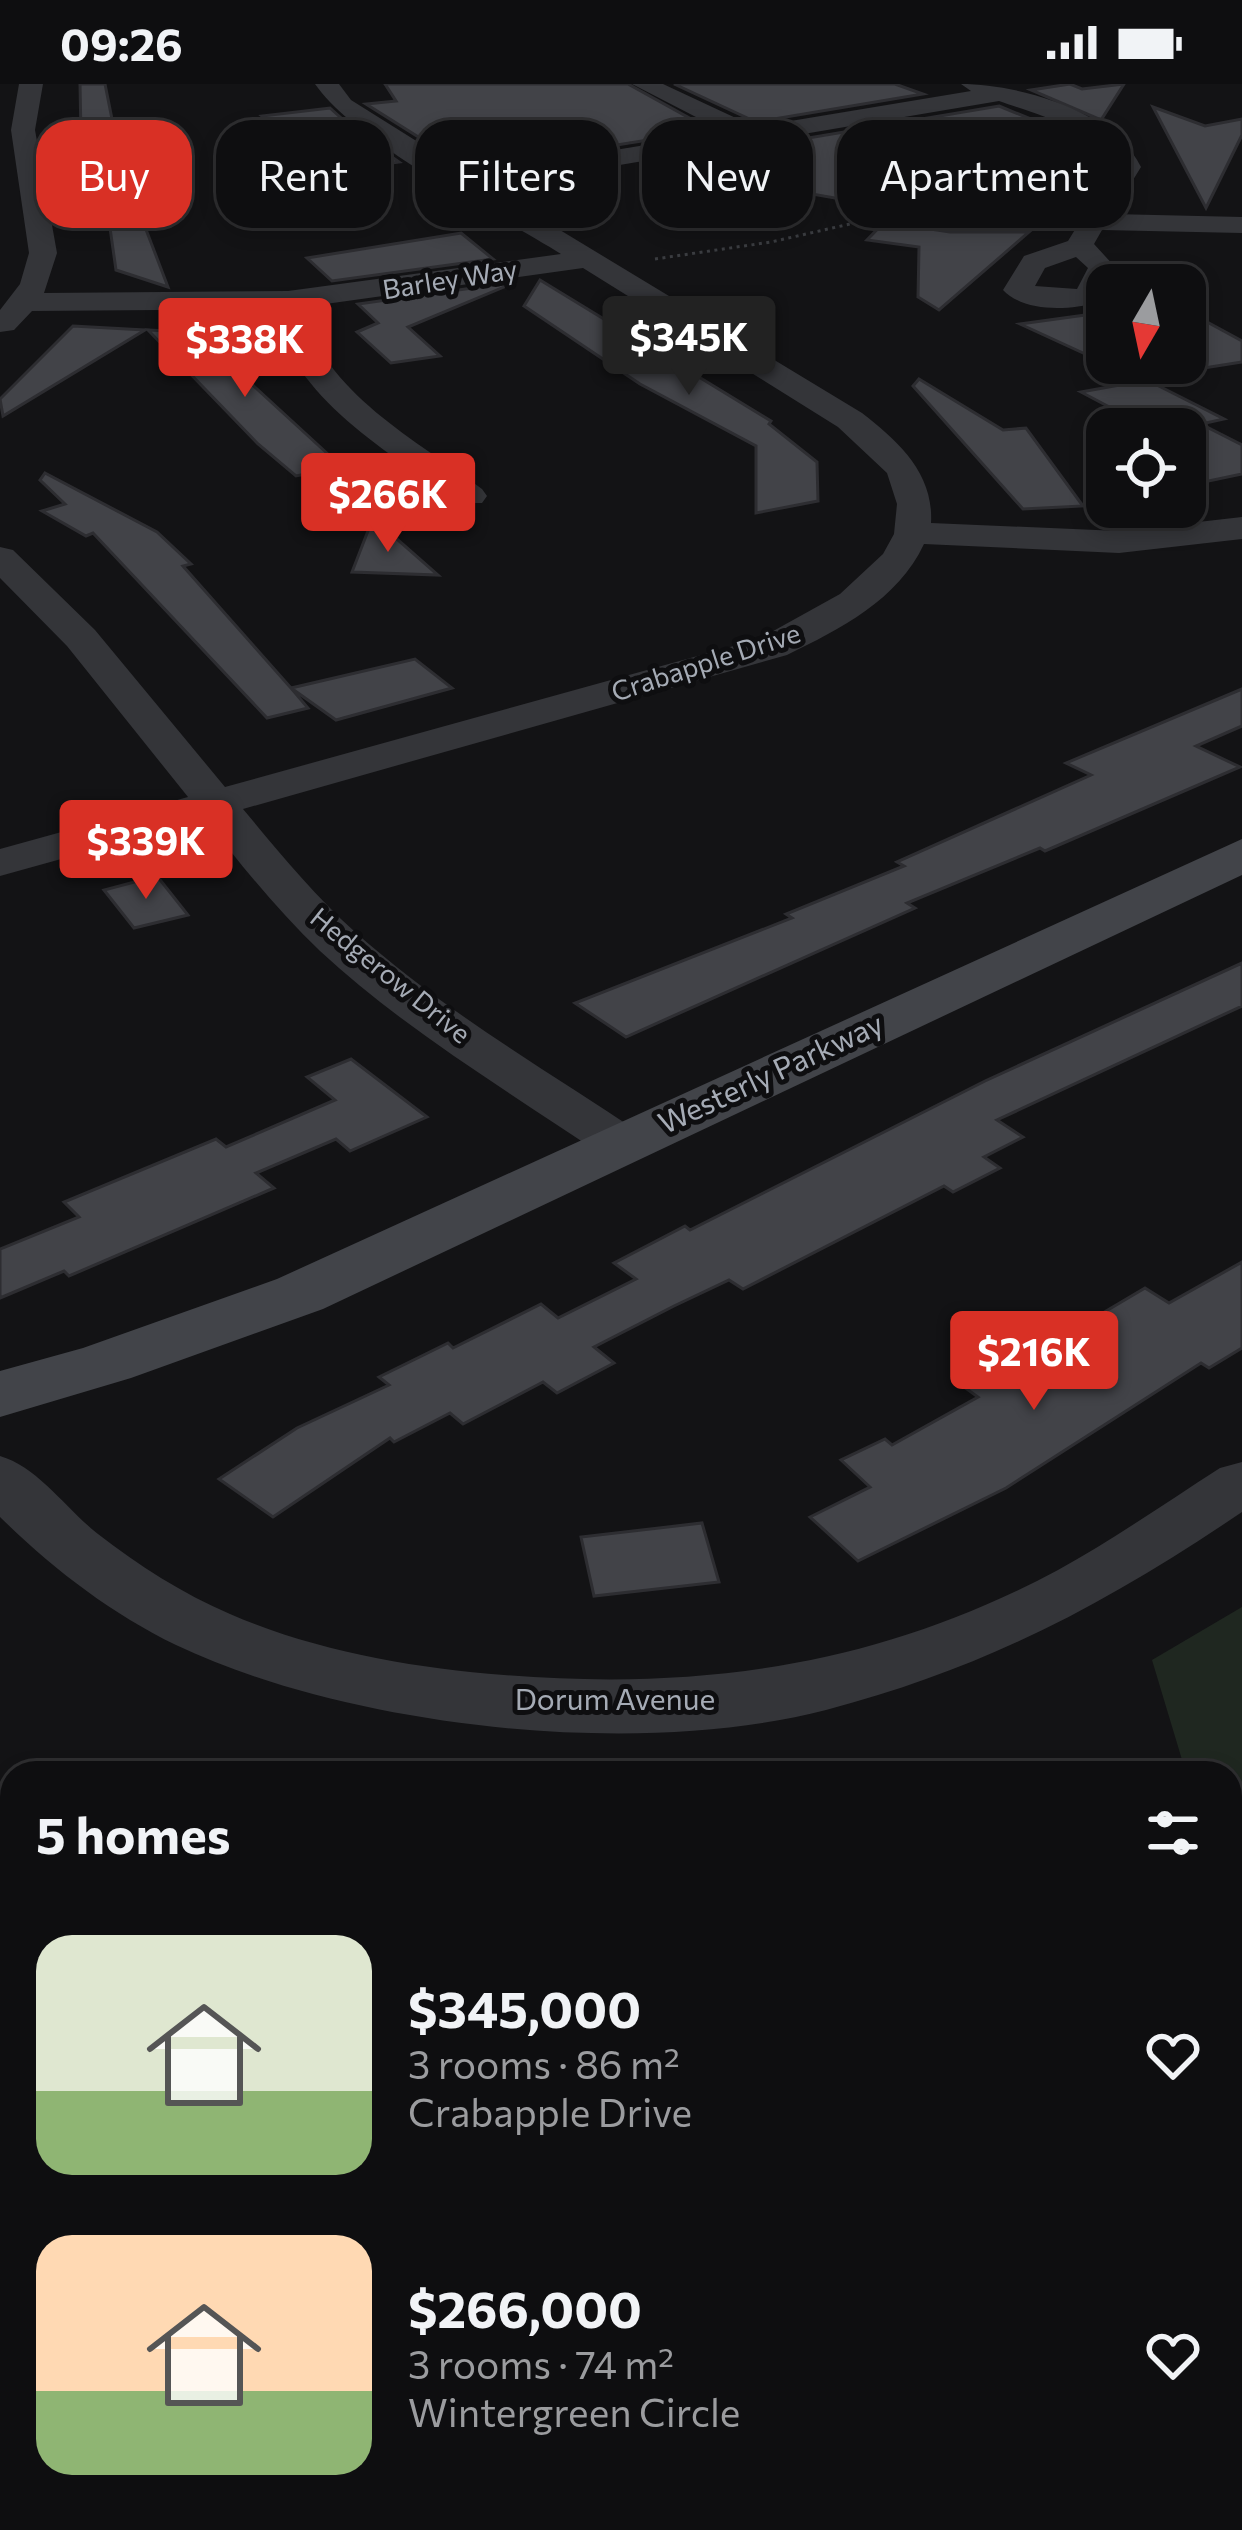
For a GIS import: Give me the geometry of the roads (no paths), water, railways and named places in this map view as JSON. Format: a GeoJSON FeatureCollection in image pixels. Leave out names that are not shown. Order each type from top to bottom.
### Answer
{"type":"FeatureCollection","features":[{"type":"Feature","properties":{"kind":"main road","name":"Westerly Parkway"},"geometry":{"type":"LineString","coordinates":[[0,1394],[107,1363],[300,1294],[1242,855]]}},
{"type":"Feature","properties":{"kind":"main road","name":"Westerly Parkway"},"geometry":{"type":"LineString","coordinates":[[0,1430],[171,1371],[300,1294]]}},
{"type":"Feature","properties":{"kind":"street"},"geometry":{"type":"LineString","coordinates":[[0,326],[25,302],[40,274],[43,254],[14,166],[31,84]]}},
{"type":"Feature","properties":{"kind":"street"},"geometry":{"type":"LineString","coordinates":[[327,84],[352,113],[415,153]]}},
{"type":"Feature","properties":{"kind":"street"},"geometry":{"type":"LineString","coordinates":[[644,84],[720,120]]}},
{"type":"Feature","properties":{"kind":"street"},"geometry":{"type":"LineString","coordinates":[[973,84],[1100,134],[1124,152],[1128,167],[1086,234]]}},
{"type":"Feature","properties":{"kind":"street"},"geometry":{"type":"LineString","coordinates":[[813,125],[999,94]]}},
{"type":"Feature","properties":{"kind":"street"},"geometry":{"type":"LineString","coordinates":[[1070,228],[1086,234],[1195,222],[1242,225]]}},
{"type":"Feature","properties":{"kind":"street"},"geometry":{"type":"LineString","coordinates":[[1151,226],[1193,240],[1242,246]]}},
{"type":"Feature","properties":{"kind":"street"},"geometry":{"type":"LineString","coordinates":[[537,228],[850,419],[880,444],[904,474],[914,505],[911,533],[1118,542],[1242,528]]}},
{"type":"Feature","properties":{"kind":"street","name":"Barley Way"},"geometry":{"type":"LineString","coordinates":[[25,302],[288,300],[587,259]]}},
{"type":"Feature","properties":{"kind":"street"},"geometry":{"type":"LineString","coordinates":[[288,300],[292,331],[331,386],[470,496]]}},
{"type":"Feature","properties":{"kind":"street","name":"Crabapple Drive"},"geometry":{"type":"LineString","coordinates":[[0,863],[773,647],[868,595],[898,561],[911,533]]}},
{"type":"Feature","properties":{"kind":"street","name":"Hedgerow Drive"},"geometry":{"type":"LineString","coordinates":[[0,558],[50,603],[301,904],[348,950],[416,1004],[620,1144]]}},
{"type":"Feature","properties":{"kind":"street"},"geometry":{"type":"LineString","coordinates":[[0,612],[50,603]]}},
{"type":"Feature","properties":{"kind":"street","name":"Dorum Avenue"},"geometry":{"type":"LineString","coordinates":[[0,1477],[98,1570],[225,1639],[332,1672],[539,1705],[675,1704],[783,1695],[896,1666],[1079,1587],[1242,1484]]}}]}
